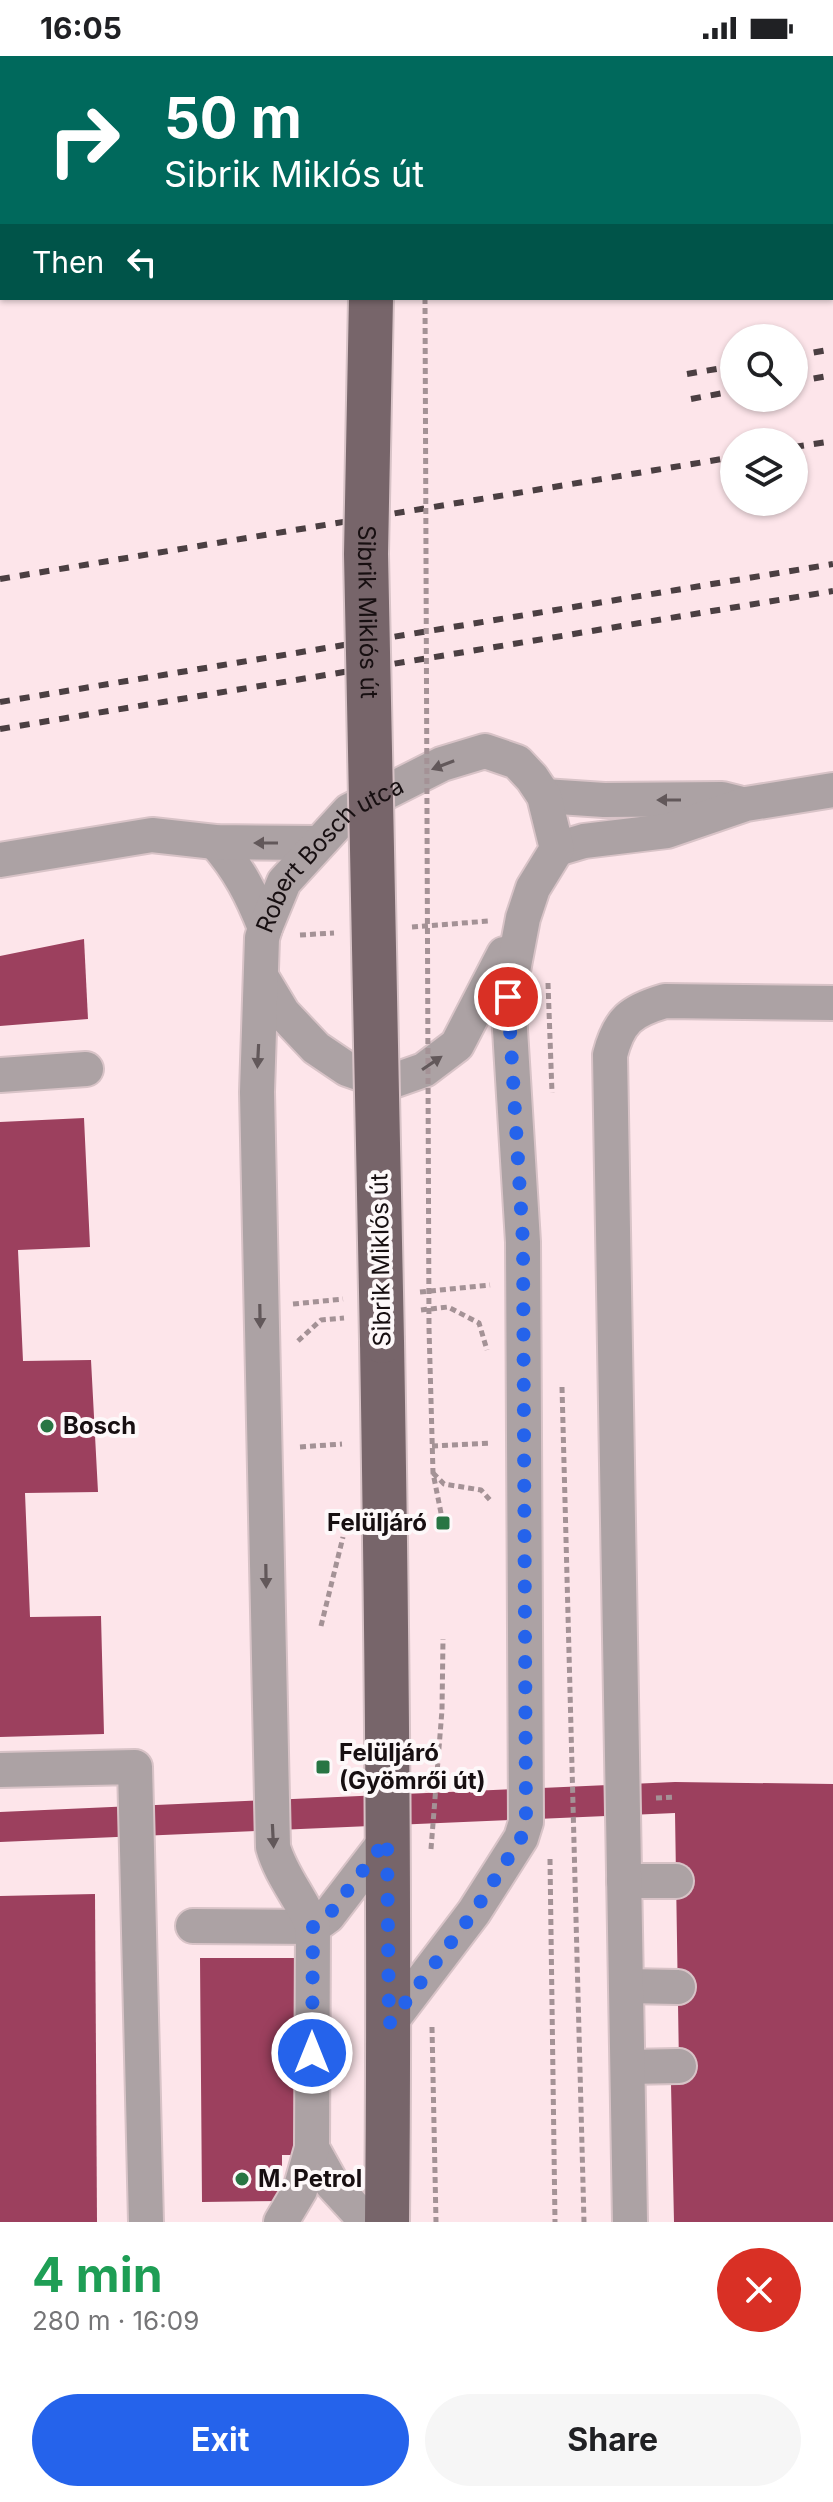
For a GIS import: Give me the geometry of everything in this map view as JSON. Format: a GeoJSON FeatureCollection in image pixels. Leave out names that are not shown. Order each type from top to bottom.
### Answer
{"type":"FeatureCollection","features":[{"type":"Feature","properties":{"kind":"main road","name":"Sibrik Miklós út"},"geometry":{"type":"LineString","coordinates":[[371,300],[366,554],[387,1572],[387,2222]]}},
{"type":"Feature","properties":{"kind":"street","name":"Robert Bosch utca"},"geometry":{"type":"LineString","coordinates":[[265,928],[284,882],[349,811],[442,764],[485,751],[517,762],[544,796]]}},
{"type":"Feature","properties":{"kind":"street"},"geometry":{"type":"LineString","coordinates":[[389,2024],[474,1912],[521,1838],[526,1822],[523,1242],[508,997],[523,918],[533,888],[557,849],[584,841],[667,831],[746,804],[833,790]]}},
{"type":"Feature","properties":{"kind":"street"},"geometry":{"type":"LineString","coordinates":[[557,849],[544,796],[604,800],[722,799],[746,804]]}},
{"type":"Feature","properties":{"kind":"street"},"geometry":{"type":"LineString","coordinates":[[0,860],[152,835],[215,842],[317,843]]}},
{"type":"Feature","properties":{"kind":"street","name":"Robert Bosch utca"},"geometry":{"type":"LineString","coordinates":[[215,842],[234,863],[249,888],[265,928]]}},
{"type":"Feature","properties":{"kind":"street"},"geometry":{"type":"LineString","coordinates":[[262,978],[283,1013],[316,1048],[347,1069],[387,1083],[424,1070],[457,1045],[523,918]]}},
{"type":"Feature","properties":{"kind":"street"},"geometry":{"type":"LineString","coordinates":[[265,928],[262,938],[257,1092],[273,1847],[277,1863],[303,1903],[313,1927],[312,2148],[300,2190],[282,2221]]}},
{"type":"Feature","properties":{"kind":"street"},"geometry":{"type":"LineString","coordinates":[[630,2222],[610,1055],[616,1033],[629,1017],[665,1001],[833,1003]]}},
{"type":"Feature","properties":{"kind":"street"},"geometry":{"type":"LineString","coordinates":[[0,1075],[86,1069]]}},
{"type":"Feature","properties":{"kind":"street"},"geometry":{"type":"LineString","coordinates":[[0,1770],[135,1767],[146,2222]]}},
{"type":"Feature","properties":{"kind":"street"},"geometry":{"type":"LineString","coordinates":[[193,1926],[313,1927],[328,1916],[387,1839]]}},
{"type":"Feature","properties":{"kind":"street"},"geometry":{"type":"LineString","coordinates":[[624,1881],[676,1881]]}},
{"type":"Feature","properties":{"kind":"street"},"geometry":{"type":"LineString","coordinates":[[627,1986],[678,1987]]}},
{"type":"Feature","properties":{"kind":"street"},"geometry":{"type":"LineString","coordinates":[[628,2067],[679,2066]]}},
{"type":"Feature","properties":{"kind":"street"},"geometry":{"type":"LineString","coordinates":[[312,2148],[332,2184],[367,2222]]}},
{"type":"Feature","properties":{"kind":"path"},"geometry":{"type":"LineString","coordinates":[[425,300],[429,1328],[433,1473],[443,1523]]}},
{"type":"Feature","properties":{"kind":"path"},"geometry":{"type":"LineString","coordinates":[[548,978],[552,1104]]}},
{"type":"Feature","properties":{"kind":"path"},"geometry":{"type":"LineString","coordinates":[[561,1372],[584,2222]]}},
{"type":"Feature","properties":{"kind":"path"},"geometry":{"type":"LineString","coordinates":[[432,1446],[488,1443]]}},
{"type":"Feature","properties":{"kind":"path"},"geometry":{"type":"LineString","coordinates":[[296,1447],[342,1444],[342,1459]]}},
{"type":"Feature","properties":{"kind":"path"},"geometry":{"type":"LineString","coordinates":[[321,1626],[344,1533]]}},
{"type":"Feature","properties":{"kind":"path"},"geometry":{"type":"LineString","coordinates":[[550,1881],[555,2222]]}},
{"type":"Feature","properties":{"kind":"building"},"geometry":{"type":"Polygon","coordinates":[[[84,939],[88,1019],[0,1026],[0,956],[84,939]]]}},
{"type":"Feature","properties":{"kind":"building","name":"Bosch"},"geometry":{"type":"Polygon","coordinates":[[[84,1118],[90,1247],[18,1250],[23,1361],[91,1360],[98,1492],[25,1493],[30,1617],[101,1616],[104,1734],[0,1737],[0,1122],[84,1118]]]}},
{"type":"Feature","properties":{"kind":"building"},"geometry":{"type":"Polygon","coordinates":[[[675,1782],[833,1784],[833,2222],[674,2222],[671,2084],[679,2066],[675,1813],[0,1842],[0,1812],[675,1782]]]}},
{"type":"Feature","properties":{"kind":"building"},"geometry":{"type":"Polygon","coordinates":[[[95,1894],[97,2222],[0,2222],[0,1896],[95,1894]]]}},
{"type":"Feature","properties":{"kind":"building"},"geometry":{"type":"Polygon","coordinates":[[[200,1958],[298,1958],[299,2155],[282,2155],[282,2201],[202,2202],[200,1958]]]}},
{"type":"Feature","properties":{"kind":"railway"},"geometry":{"type":"LineString","coordinates":[[808,353],[833,349]]}},
{"type":"Feature","properties":{"kind":"railway"},"geometry":{"type":"LineString","coordinates":[[687,374],[720,368]]}},
{"type":"Feature","properties":{"kind":"railway"},"geometry":{"type":"LineString","coordinates":[[808,379],[833,375]]}},
{"type":"Feature","properties":{"kind":"railway"},"geometry":{"type":"LineString","coordinates":[[691,399],[720,394]]}},
{"type":"Feature","properties":{"kind":"railway"},"geometry":{"type":"LineString","coordinates":[[808,445],[833,441]]}},
{"type":"Feature","properties":{"kind":"railway"},"geometry":{"type":"LineString","coordinates":[[0,579],[720,459]]}},
{"type":"Feature","properties":{"kind":"railway"},"geometry":{"type":"LineString","coordinates":[[0,702],[833,564]]}},
{"type":"Feature","properties":{"kind":"railway"},"geometry":{"type":"LineString","coordinates":[[0,729],[833,591]]}},
{"type":"Feature","properties":{"kind":"place","name":"Bosch"},"geometry":{"type":"Point","coordinates":[47,1426]}},
{"type":"Feature","properties":{"kind":"place","name":"Felüljáró"},"geometry":{"type":"Point","coordinates":[443,1523]}},
{"type":"Feature","properties":{"kind":"place","name":"Felüljáró (Gyömrői út)"},"geometry":{"type":"Point","coordinates":[323,1767]}},
{"type":"Feature","properties":{"kind":"place","name":"M. Petrol"},"geometry":{"type":"Point","coordinates":[242,2179]}},
{"type":"Feature","properties":{"kind":"route"},"geometry":{"type":"LineString","coordinates":[[312,2053],[313,1927],[328,1916],[387,1839],[389,2024],[474,1912],[521,1838],[526,1822],[523,1242],[508,997]]}}]}
